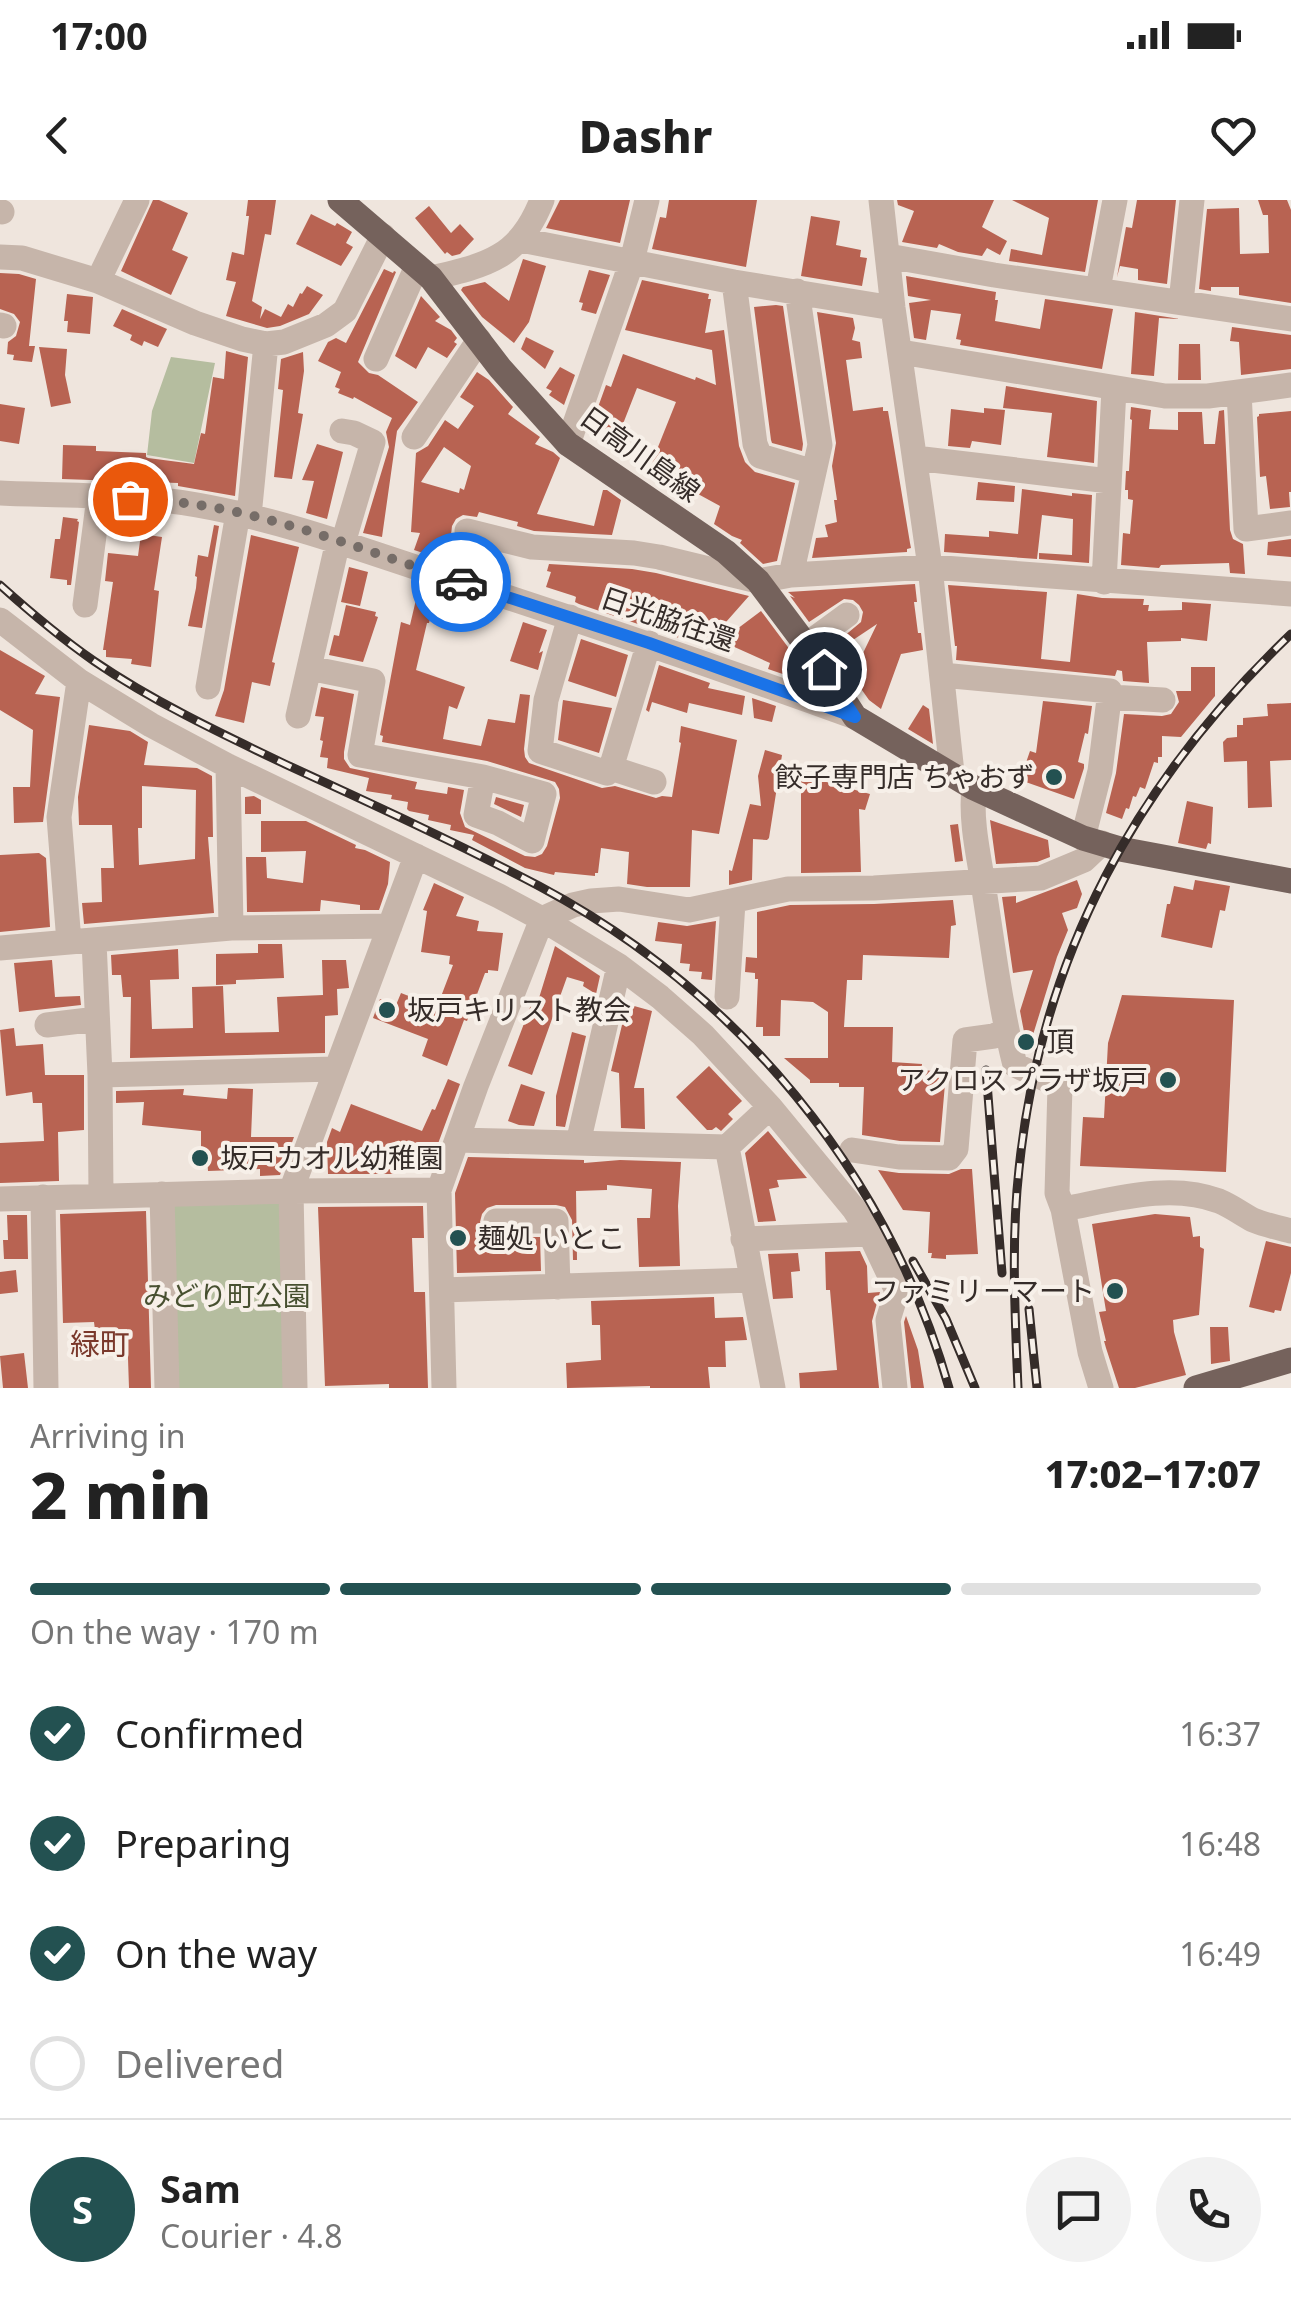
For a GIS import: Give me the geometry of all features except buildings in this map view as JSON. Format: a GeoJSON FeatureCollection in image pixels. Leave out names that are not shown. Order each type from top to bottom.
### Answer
{"type":"FeatureCollection","features":[{"type":"Feature","properties":{"kind":"main road","name":"日高川島線"},"geometry":{"type":"LineString","coordinates":[[340,200],[424,272],[500,368],[568,444],[726,552],[758,580],[855,717]]}},
{"type":"Feature","properties":{"kind":"main road","name":"日光脇往還"},"geometry":{"type":"LineString","coordinates":[[855,717],[974,788],[1092,841],[1291,881]]}},
{"type":"Feature","properties":{"kind":"main road"},"geometry":{"type":"LineString","coordinates":[[1196,1388],[1253,1380],[1291,1360]]}},
{"type":"Feature","properties":{"kind":"street"},"geometry":{"type":"LineString","coordinates":[[98,280],[137,200]]}},
{"type":"Feature","properties":{"kind":"street"},"geometry":{"type":"LineString","coordinates":[[376,359],[424,272],[476,268],[500,256],[521,240],[542,200]]}},
{"type":"Feature","properties":{"kind":"street"},"geometry":{"type":"LineString","coordinates":[[568,444],[632,261],[647,200]]}},
{"type":"Feature","properties":{"kind":"street"},"geometry":{"type":"LineString","coordinates":[[881,200],[930,567],[952,773]]}},
{"type":"Feature","properties":{"kind":"street"},"geometry":{"type":"LineString","coordinates":[[1098,289],[1115,200]]}},
{"type":"Feature","properties":{"kind":"street"},"geometry":{"type":"LineString","coordinates":[[1181,302],[1192,200]]}},
{"type":"Feature","properties":{"kind":"street"},"geometry":{"type":"LineString","coordinates":[[0,257],[22,258],[98,280],[196,323],[266,344],[284,342],[315,330],[345,311],[383,236]]}},
{"type":"Feature","properties":{"kind":"street"},"geometry":{"type":"LineString","coordinates":[[521,240],[734,282],[893,308]]}},
{"type":"Feature","properties":{"kind":"street"},"geometry":{"type":"LineString","coordinates":[[888,256],[1291,320]]}},
{"type":"Feature","properties":{"kind":"street"},"geometry":{"type":"LineString","coordinates":[[734,282],[755,444],[760,456],[814,472]]}},
{"type":"Feature","properties":{"kind":"street"},"geometry":{"type":"LineString","coordinates":[[790,576],[820,445],[796,292]]}},
{"type":"Feature","properties":{"kind":"street"},"geometry":{"type":"LineString","coordinates":[[414,437],[478,340]]}},
{"type":"Feature","properties":{"kind":"street"},"geometry":{"type":"LineString","coordinates":[[208,687],[243,514],[266,344]]}},
{"type":"Feature","properties":{"kind":"street"},"geometry":{"type":"LineString","coordinates":[[900,352],[1165,396],[1208,396],[1291,385]]}},
{"type":"Feature","properties":{"kind":"street"},"geometry":{"type":"LineString","coordinates":[[1104,582],[1114,389]]}},
{"type":"Feature","properties":{"kind":"street"},"geometry":{"type":"LineString","coordinates":[[1239,392],[1246,529],[1291,524]]}},
{"type":"Feature","properties":{"kind":"street"},"geometry":{"type":"LineString","coordinates":[[298,716],[340,542],[372,442],[342,431]]}},
{"type":"Feature","properties":{"kind":"street"},"geometry":{"type":"LineString","coordinates":[[915,458],[1109,481]]}},
{"type":"Feature","properties":{"kind":"street","name":"日光脇往還"},"geometry":{"type":"LineString","coordinates":[[0,492],[191,504],[243,514],[649,643],[855,717]]}},
{"type":"Feature","properties":{"kind":"street"},"geometry":{"type":"LineString","coordinates":[[86,605],[98,497]]}},
{"type":"Feature","properties":{"kind":"street"},"geometry":{"type":"LineString","coordinates":[[467,531],[532,547],[659,557],[758,580],[930,567],[1291,594]]}},
{"type":"Feature","properties":{"kind":"street"},"geometry":{"type":"LineString","coordinates":[[806,645],[847,615]]}},
{"type":"Feature","properties":{"kind":"street"},"geometry":{"type":"LineString","coordinates":[[570,617],[546,700],[540,751],[607,773],[649,643]]}},
{"type":"Feature","properties":{"kind":"street"},"geometry":{"type":"LineString","coordinates":[[0,620],[79,681],[151,725],[542,919],[660,997],[703,1034],[770,1106],[826,1172],[870,1234],[896,1291],[888,1320],[895,1388]]}},
{"type":"Feature","properties":{"kind":"street"},"geometry":{"type":"LineString","coordinates":[[308,668],[372,681],[360,755],[483,777]]}},
{"type":"Feature","properties":{"kind":"street"},"geometry":{"type":"LineString","coordinates":[[444,1388],[439,1190],[542,919],[590,901],[619,899],[690,910],[788,889],[1041,878],[1084,860],[1092,841],[1110,691],[942,675]]}},
{"type":"Feature","properties":{"kind":"street"},"geometry":{"type":"LineString","coordinates":[[79,681],[59,817],[97,1018],[101,1195]]}},
{"type":"Feature","properties":{"kind":"street"},"geometry":{"type":"LineString","coordinates":[[1110,698],[1163,700]]}},
{"type":"Feature","properties":{"kind":"street"},"geometry":{"type":"LineString","coordinates":[[228,766],[232,928]]}},
{"type":"Feature","properties":{"kind":"street"},"geometry":{"type":"LineString","coordinates":[[611,768],[654,782]]}},
{"type":"Feature","properties":{"kind":"street"},"geometry":{"type":"LineString","coordinates":[[974,788],[972,806],[983,882],[1006,1030],[1016,1065],[1060,1086],[1057,1193],[1090,1352],[1102,1388]]}},
{"type":"Feature","properties":{"kind":"street"},"geometry":{"type":"LineString","coordinates":[[295,1388],[291,1191],[416,856]]}},
{"type":"Feature","properties":{"kind":"street"},"geometry":{"type":"LineString","coordinates":[[726,997],[733,902]]}},
{"type":"Feature","properties":{"kind":"street"},"geometry":{"type":"LineString","coordinates":[[0,948],[232,928],[390,926]]}},
{"type":"Feature","properties":{"kind":"street"},"geometry":{"type":"LineString","coordinates":[[578,1142],[618,966]]}},
{"type":"Feature","properties":{"kind":"street"},"geometry":{"type":"LineString","coordinates":[[47,1025],[97,1018]]}},
{"type":"Feature","properties":{"kind":"street"},"geometry":{"type":"LineString","coordinates":[[852,1150],[900,1157],[949,1158],[956,1149],[965,1040],[1006,1030]]}},
{"type":"Feature","properties":{"kind":"street"},"geometry":{"type":"LineString","coordinates":[[100,1076],[335,1068]]}},
{"type":"Feature","properties":{"kind":"street"},"geometry":{"type":"LineString","coordinates":[[457,1140],[728,1147],[770,1106]]}},
{"type":"Feature","properties":{"kind":"street"},"geometry":{"type":"LineString","coordinates":[[728,1147],[773,1388]]}},
{"type":"Feature","properties":{"kind":"street"},"geometry":{"type":"LineString","coordinates":[[0,1198],[439,1190]]}},
{"type":"Feature","properties":{"kind":"street"},"geometry":{"type":"LineString","coordinates":[[162,1194],[167,1388]]}},
{"type":"Feature","properties":{"kind":"street"},"geometry":{"type":"LineString","coordinates":[[1063,1210],[1146,1194],[1186,1194],[1218,1200],[1255,1221],[1291,1231]]}},
{"type":"Feature","properties":{"kind":"street"},"geometry":{"type":"LineString","coordinates":[[43,1197],[46,1388]]}},
{"type":"Feature","properties":{"kind":"street"},"geometry":{"type":"LineString","coordinates":[[496,1221],[556,1221],[558,1287]]}},
{"type":"Feature","properties":{"kind":"street"},"geometry":{"type":"LineString","coordinates":[[743,1240],[870,1234]]}},
{"type":"Feature","properties":{"kind":"street"},"geometry":{"type":"LineString","coordinates":[[442,1290],[752,1280]]}},
{"type":"Feature","properties":{"kind":"green space"},"geometry":{"type":"Polygon","coordinates":[[[171,357],[215,363],[194,463],[147,455],[152,411],[171,357]]]}},
{"type":"Feature","properties":{"kind":"green space","name":"みどり町公園"},"geometry":{"type":"Polygon","coordinates":[[[281,1200],[287,1388],[174,1388],[168,1204],[281,1200]]]}},
{"type":"Feature","properties":{"kind":"railway"},"geometry":{"type":"LineString","coordinates":[[0,585],[70,643],[140,690],[539,886],[611,929],[678,978],[740,1034],[795,1095],[845,1162],[887,1233],[922,1309],[949,1388]]}},
{"type":"Feature","properties":{"kind":"railway"},"geometry":{"type":"LineString","coordinates":[[1018,1388],[1014,1251],[1019,1169],[1031,1091],[1049,1016],[1074,944],[1143,811],[1236,690],[1291,634]]}},
{"type":"Feature","properties":{"kind":"railway"},"geometry":{"type":"LineString","coordinates":[[986,1070],[1002,1273]]}},
{"type":"Feature","properties":{"kind":"railway"},"geometry":{"type":"LineString","coordinates":[[913,1261],[946,1319],[975,1388]]}},
{"type":"Feature","properties":{"kind":"railway"},"geometry":{"type":"LineString","coordinates":[[1029,1309],[1037,1388]]}},
{"type":"Feature","properties":{"kind":"way so far"},"geometry":{"type":"LineString","coordinates":[[130,499],[238,513],[461,582]]}},
{"type":"Feature","properties":{"kind":"place","name":"餃子専門店 ちゃおず"},"geometry":{"type":"Point","coordinates":[1054,777]}},
{"type":"Feature","properties":{"kind":"place","name":"坂戸キリスト教会"},"geometry":{"type":"Point","coordinates":[387,1010]}},
{"type":"Feature","properties":{"kind":"place","name":"頂"},"geometry":{"type":"Point","coordinates":[1026,1042]}},
{"type":"Feature","properties":{"kind":"place","name":"アクロスプラザ坂戸"},"geometry":{"type":"Point","coordinates":[1168,1080]}},
{"type":"Feature","properties":{"kind":"place","name":"坂戸カオル幼稚園"},"geometry":{"type":"Point","coordinates":[200,1158]}},
{"type":"Feature","properties":{"kind":"place","name":"麺処 いとこ"},"geometry":{"type":"Point","coordinates":[458,1238]}},
{"type":"Feature","properties":{"kind":"place","name":"ファミリーマート"},"geometry":{"type":"Point","coordinates":[1115,1291]}},
{"type":"Feature","properties":{"kind":"district","name":"緑町"},"geometry":{"type":"Point","coordinates":[100,1345]}},
{"type":"Feature","properties":{"kind":"route"},"geometry":{"type":"LineString","coordinates":[[461,582],[649,643],[855,717],[824,669]]}}]}
